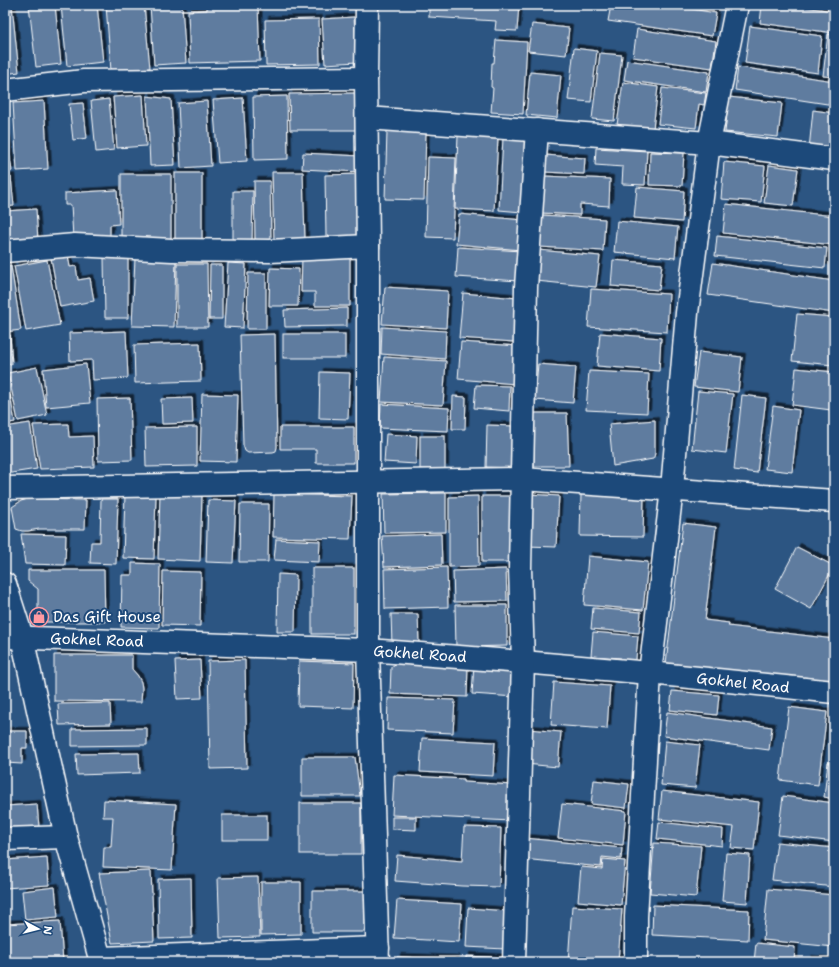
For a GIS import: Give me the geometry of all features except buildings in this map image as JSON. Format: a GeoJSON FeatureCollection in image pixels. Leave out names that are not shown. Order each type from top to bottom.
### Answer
{"type":"FeatureCollection","features":[{"type":"Feature","properties":{"kind":"street"},"geometry":{"type":"LineString","coordinates":[[5,584],[13,637],[66,837],[101,960],[378,955],[368,650],[367,5]]}},
{"type":"Feature","properties":{"kind":"street"},"geometry":{"type":"LineString","coordinates":[[636,962],[636,916],[650,674],[672,489],[687,312],[709,143],[737,5]]}},
{"type":"Feature","properties":{"kind":"street"},"geometry":{"type":"LineString","coordinates":[[5,90],[84,81],[366,78]]}},
{"type":"Feature","properties":{"kind":"street"},"geometry":{"type":"LineString","coordinates":[[367,118],[709,143],[834,159]]}},
{"type":"Feature","properties":{"kind":"street"},"geometry":{"type":"LineString","coordinates":[[514,962],[524,662],[520,568],[526,287],[538,130]]}},
{"type":"Feature","properties":{"kind":"street"},"geometry":{"type":"LineString","coordinates":[[5,251],[75,245],[172,250],[270,251],[368,246]]}},
{"type":"Feature","properties":{"kind":"street"},"geometry":{"type":"LineString","coordinates":[[5,488],[522,479],[834,501]]}},
{"type":"Feature","properties":{"kind":"street","name":"Gokhel Road"},"geometry":{"type":"LineString","coordinates":[[13,637],[368,650],[524,662],[834,692]]}},
{"type":"Feature","properties":{"kind":"street"},"geometry":{"type":"LineString","coordinates":[[5,839],[66,837]]}},
{"type":"Feature","properties":{"kind":"place","name":"Das Gift House"},"geometry":{"type":"Point","coordinates":[39,617]}}]}
